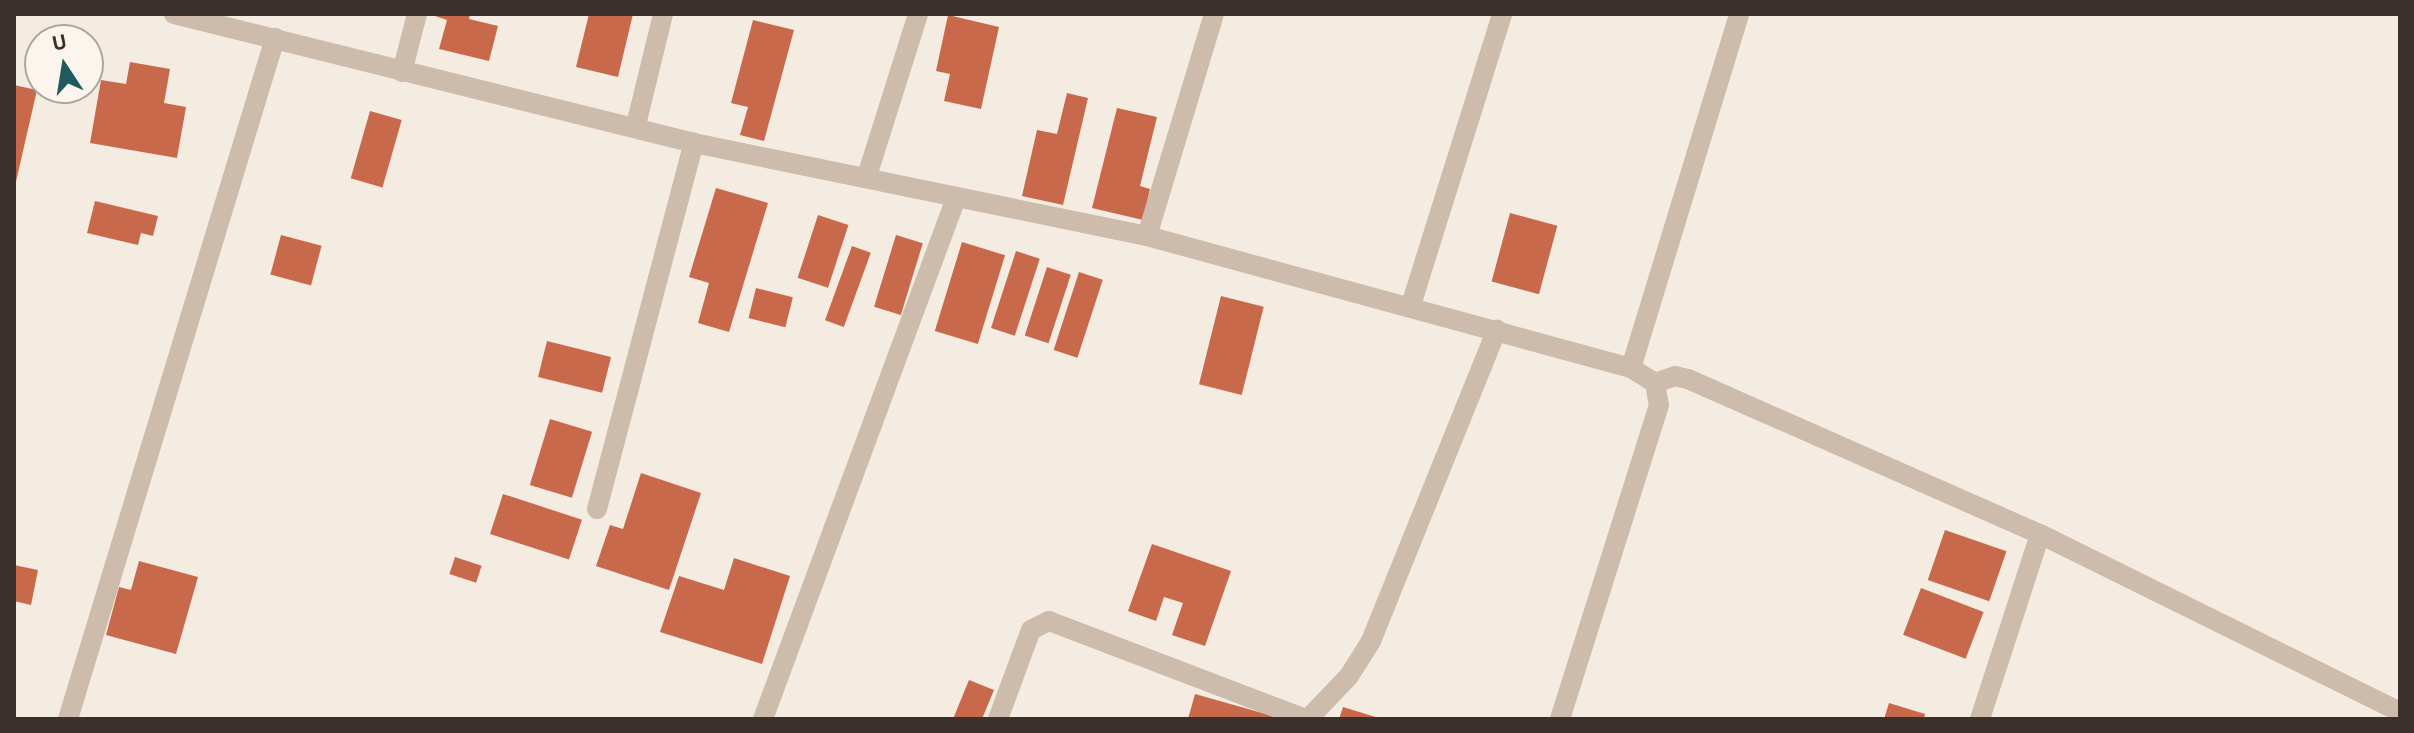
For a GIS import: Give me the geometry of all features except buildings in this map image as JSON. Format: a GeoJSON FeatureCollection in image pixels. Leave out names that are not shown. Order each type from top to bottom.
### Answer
{"type":"FeatureCollection","features":[{"type":"Feature","properties":{"kind":"street"},"geometry":{"type":"LineString","coordinates":[[174,14],[402,72],[636,125],[694,143],[867,176],[956,198],[1147,236],[1411,305],[1631,368],[1655,383],[1659,405],[1560,719]]}},
{"type":"Feature","properties":{"kind":"street"},"geometry":{"type":"LineString","coordinates":[[402,72],[417,14]]}},
{"type":"Feature","properties":{"kind":"street"},"geometry":{"type":"LineString","coordinates":[[636,125],[663,14]]}},
{"type":"Feature","properties":{"kind":"street"},"geometry":{"type":"LineString","coordinates":[[867,176],[918,14]]}},
{"type":"Feature","properties":{"kind":"street"},"geometry":{"type":"LineString","coordinates":[[1147,236],[1214,14]]}},
{"type":"Feature","properties":{"kind":"street"},"geometry":{"type":"LineString","coordinates":[[1411,305],[1502,14]]}},
{"type":"Feature","properties":{"kind":"street"},"geometry":{"type":"LineString","coordinates":[[1631,368],[1739,14]]}},
{"type":"Feature","properties":{"kind":"street"},"geometry":{"type":"LineString","coordinates":[[68,719],[275,38]]}},
{"type":"Feature","properties":{"kind":"street"},"geometry":{"type":"LineString","coordinates":[[597,509],[694,143]]}},
{"type":"Feature","properties":{"kind":"street"},"geometry":{"type":"LineString","coordinates":[[763,719],[956,198]]}},
{"type":"Feature","properties":{"kind":"street"},"geometry":{"type":"LineString","coordinates":[[998,719],[1031,630],[1049,621],[1307,719],[1349,676],[1371,641],[1497,329]]}},
{"type":"Feature","properties":{"kind":"street"},"geometry":{"type":"LineString","coordinates":[[1655,383],[1675,376],[1688,379],[2040,534],[2400,712]]}},
{"type":"Feature","properties":{"kind":"street"},"geometry":{"type":"LineString","coordinates":[[1980,719],[2040,534]]}}]}
